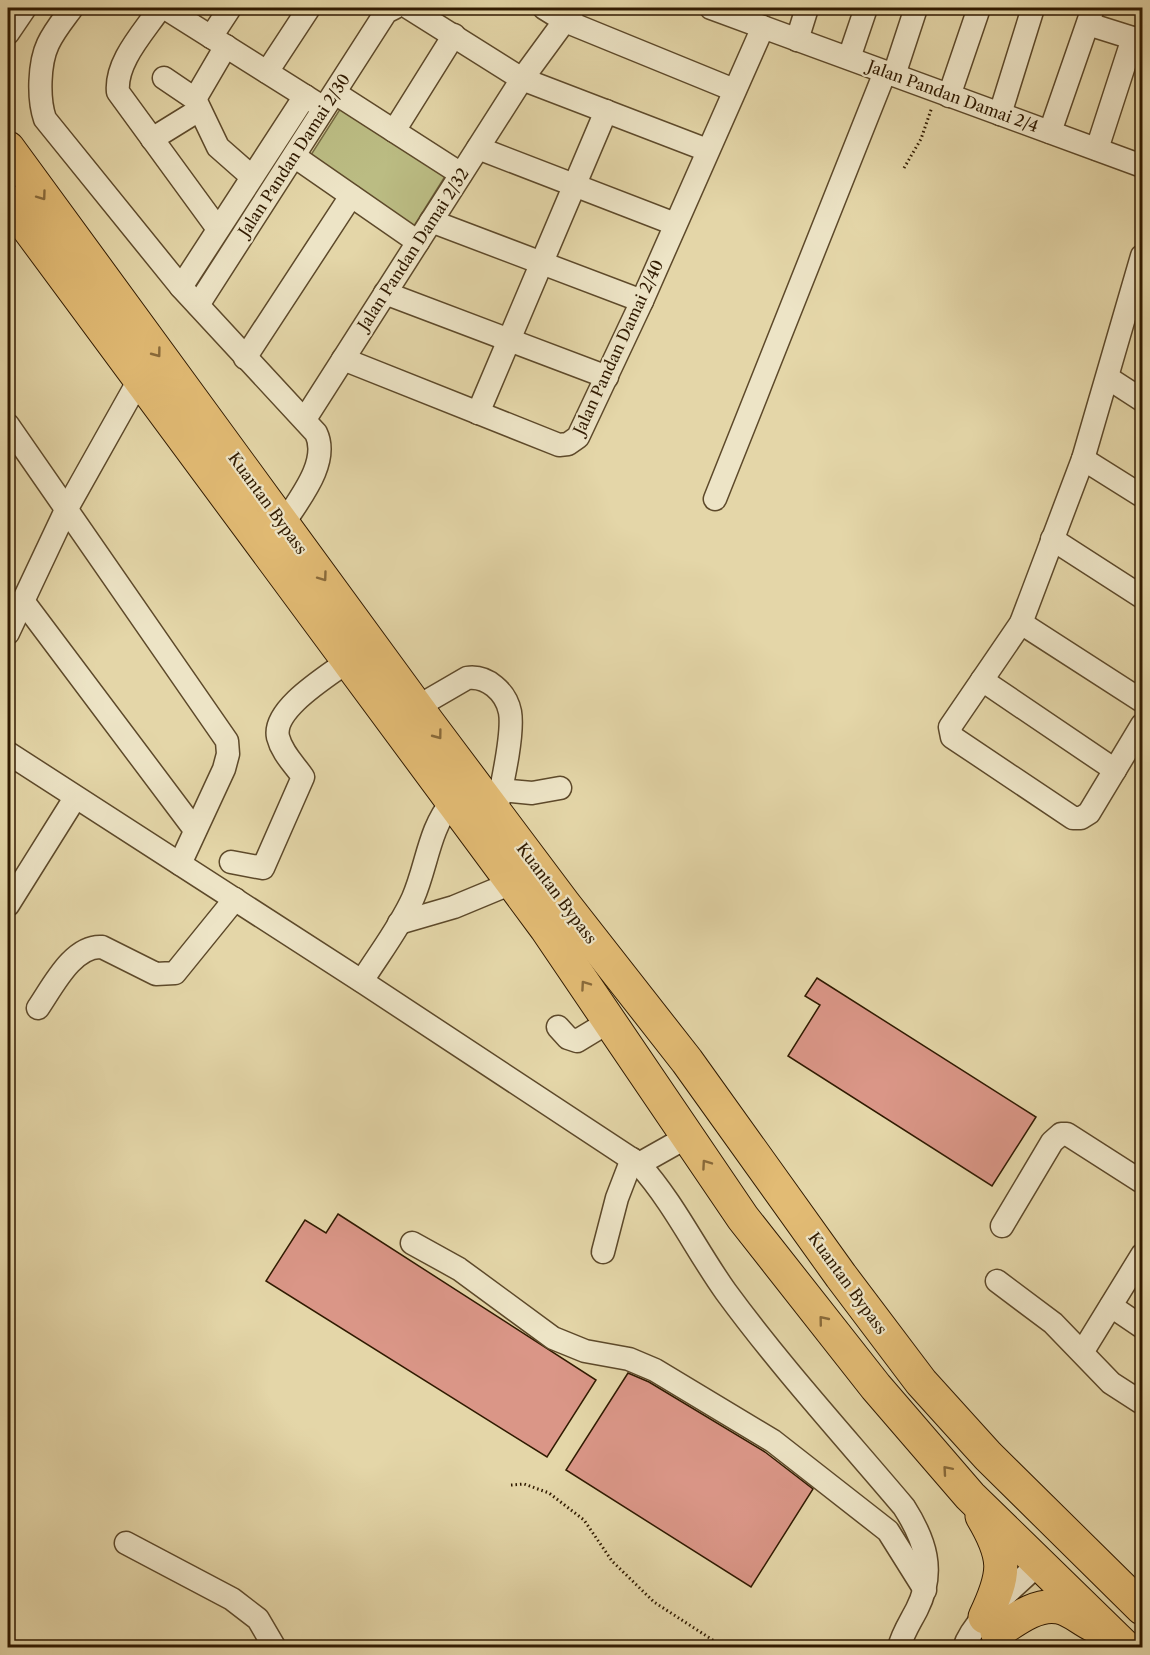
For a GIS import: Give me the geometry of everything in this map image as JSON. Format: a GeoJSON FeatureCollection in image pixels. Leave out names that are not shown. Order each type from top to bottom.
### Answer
{"type":"FeatureCollection","features":[{"type":"Feature","properties":{"kind":"highway","name":"Kuantan Bypass"},"geometry":{"type":"LineString","coordinates":[[8,148],[417,707],[498,802],[921,1382],[1019,1486],[1143,1608]]}},
{"type":"Feature","properties":{"kind":"highway","name":"Kuantan Bypass"},"geometry":{"type":"LineString","coordinates":[[8,201],[512,883],[610,1021],[743,1218],[876,1387],[970,1496],[1051,1566],[1118,1640]]}},
{"type":"Feature","properties":{"kind":"highway"},"geometry":{"type":"LineString","coordinates":[[1003,1526],[1022,1508],[1023,1498],[1019,1486]]}},
{"type":"Feature","properties":{"kind":"highway"},"geometry":{"type":"LineString","coordinates":[[970,1496],[997,1543],[1002,1557],[1001,1580],[987,1632]]}},
{"type":"Feature","properties":{"kind":"highway"},"geometry":{"type":"LineString","coordinates":[[1044,1511],[1052,1529],[1051,1566],[1081,1557],[1097,1562]]}},
{"type":"Feature","properties":{"kind":"highway"},"geometry":{"type":"LineString","coordinates":[[987,1632],[1035,1610],[1059,1607],[1118,1640]]}},
{"type":"Feature","properties":{"kind":"street"},"geometry":{"type":"LineString","coordinates":[[8,33],[25,8]]}},
{"type":"Feature","properties":{"kind":"street"},"geometry":{"type":"LineString","coordinates":[[72,8],[49,42],[44,54],[41,108],[45,119],[181,287],[316,432],[321,442],[321,451],[309,484],[284,523]]}},
{"type":"Feature","properties":{"kind":"street"},"geometry":{"type":"LineString","coordinates":[[160,8],[122,66],[117,80],[118,92],[218,229]]}},
{"type":"Feature","properties":{"kind":"street"},"geometry":{"type":"LineString","coordinates":[[165,8],[305,96],[330,100],[394,131],[461,174]]}},
{"type":"Feature","properties":{"kind":"street"},"geometry":{"type":"LineString","coordinates":[[152,139],[197,104],[230,8]]}},
{"type":"Feature","properties":{"kind":"street"},"geometry":{"type":"LineString","coordinates":[[267,72],[309,8]]}},
{"type":"Feature","properties":{"kind":"street","name":"Jalan Pandan Damai 2/30"},"geometry":{"type":"LineString","coordinates":[[198,305],[386,12],[394,8]]}},
{"type":"Feature","properties":{"kind":"street"},"geometry":{"type":"LineString","coordinates":[[410,8],[522,79],[707,150]]}},
{"type":"Feature","properties":{"kind":"street"},"geometry":{"type":"LineString","coordinates":[[544,8],[570,14],[734,90]]}},
{"type":"Feature","properties":{"kind":"street","name":"Jalan Pandan Damai 2/4"},"geometry":{"type":"LineString","coordinates":[[711,8],[740,13],[763,27],[797,40],[1143,166]]}},
{"type":"Feature","properties":{"kind":"street"},"geometry":{"type":"LineString","coordinates":[[797,40],[807,8]]}},
{"type":"Feature","properties":{"kind":"street"},"geometry":{"type":"LineString","coordinates":[[849,58],[866,8]]}},
{"type":"Feature","properties":{"kind":"street"},"geometry":{"type":"LineString","coordinates":[[715,499],[916,8]]}},
{"type":"Feature","properties":{"kind":"street"},"geometry":{"type":"LineString","coordinates":[[943,93],[979,8]]}},
{"type":"Feature","properties":{"kind":"street"},"geometry":{"type":"LineString","coordinates":[[1000,114],[1032,8]]}},
{"type":"Feature","properties":{"kind":"street","name":"Jalan Pandan Damai 2/32"},"geometry":{"type":"LineString","coordinates":[[305,419],[522,79],[570,14]]}},
{"type":"Feature","properties":{"kind":"street"},"geometry":{"type":"LineString","coordinates":[[1050,132],[1090,16],[1138,40],[1096,149]]}},
{"type":"Feature","properties":{"kind":"street","name":"Jalan Pandan Damai 2/40"},"geometry":{"type":"LineString","coordinates":[[343,359],[559,445],[568,444],[578,437],[642,301],[763,27]]}},
{"type":"Feature","properties":{"kind":"street"},"geometry":{"type":"LineString","coordinates":[[394,131],[454,35]]}},
{"type":"Feature","properties":{"kind":"street"},"geometry":{"type":"LineString","coordinates":[[165,78],[197,104],[218,147],[252,177]]}},
{"type":"Feature","properties":{"kind":"street"},"geometry":{"type":"LineString","coordinates":[[181,287],[305,96]]}},
{"type":"Feature","properties":{"kind":"street"},"geometry":{"type":"LineString","coordinates":[[478,413],[507,339],[543,263],[606,111]]}},
{"type":"Feature","properties":{"kind":"street"},"geometry":{"type":"LineString","coordinates":[[478,148],[675,224]]}},
{"type":"Feature","properties":{"kind":"street"},"geometry":{"type":"LineString","coordinates":[[294,156],[418,242]]}},
{"type":"Feature","properties":{"kind":"street"},"geometry":{"type":"LineString","coordinates":[[246,358],[351,196]]}},
{"type":"Feature","properties":{"kind":"street"},"geometry":{"type":"LineString","coordinates":[[431,221],[642,301]]}},
{"type":"Feature","properties":{"kind":"street"},"geometry":{"type":"LineString","coordinates":[[1143,256],[1137,303],[1108,378],[1083,459],[1021,623],[950,727],[952,737],[1073,818],[1081,818],[1089,813],[1143,725]]}},
{"type":"Feature","properties":{"kind":"street"},"geometry":{"type":"LineString","coordinates":[[385,293],[607,377]]}},
{"type":"Feature","properties":{"kind":"street"},"geometry":{"type":"LineString","coordinates":[[1108,378],[1143,400]]}},
{"type":"Feature","properties":{"kind":"street"},"geometry":{"type":"LineString","coordinates":[[8,633],[66,510],[139,380]]}},
{"type":"Feature","properties":{"kind":"street"},"geometry":{"type":"LineString","coordinates":[[8,425],[227,741],[228,754],[224,769],[180,864]]}},
{"type":"Feature","properties":{"kind":"street"},"geometry":{"type":"LineString","coordinates":[[1083,459],[1143,496]]}},
{"type":"Feature","properties":{"kind":"street"},"geometry":{"type":"LineString","coordinates":[[1052,539],[1143,597]]}},
{"type":"Feature","properties":{"kind":"street"},"geometry":{"type":"LineString","coordinates":[[23,601],[195,830]]}},
{"type":"Feature","properties":{"kind":"street"},"geometry":{"type":"LineString","coordinates":[[1021,623],[1143,701]]}},
{"type":"Feature","properties":{"kind":"street"},"geometry":{"type":"LineString","coordinates":[[231,862],[263,868],[303,777],[282,749],[277,735],[279,726],[293,703],[348,661]]}},
{"type":"Feature","properties":{"kind":"street"},"geometry":{"type":"LineString","coordinates":[[417,707],[467,678],[477,676],[497,689],[506,702],[510,723],[498,802],[560,788]]}},
{"type":"Feature","properties":{"kind":"street"},"geometry":{"type":"LineString","coordinates":[[982,680],[1115,770]]}},
{"type":"Feature","properties":{"kind":"street"},"geometry":{"type":"LineString","coordinates":[[8,753],[362,981],[635,1161],[665,1193],[704,1258],[749,1323],[904,1507],[925,1546],[928,1559],[925,1590],[899,1647]]}},
{"type":"Feature","properties":{"kind":"street"},"geometry":{"type":"LineString","coordinates":[[8,905],[75,798]]}},
{"type":"Feature","properties":{"kind":"street"},"geometry":{"type":"LineString","coordinates":[[362,981],[399,923],[420,878],[435,826],[452,802]]}},
{"type":"Feature","properties":{"kind":"street"},"geometry":{"type":"LineString","coordinates":[[399,923],[454,907],[512,883]]}},
{"type":"Feature","properties":{"kind":"street"},"geometry":{"type":"LineString","coordinates":[[38,1008],[77,956],[93,946],[102,947],[156,974],[175,973],[235,899]]}},
{"type":"Feature","properties":{"kind":"street"},"geometry":{"type":"LineString","coordinates":[[558,1027],[568,1038],[577,1041],[610,1021]]}},
{"type":"Feature","properties":{"kind":"street"},"geometry":{"type":"LineString","coordinates":[[1002,1226],[1052,1142],[1061,1134],[1067,1134],[1143,1182]]}},
{"type":"Feature","properties":{"kind":"street"},"geometry":{"type":"LineString","coordinates":[[603,1252],[617,1198],[635,1161],[687,1137]]}},
{"type":"Feature","properties":{"kind":"street"},"geometry":{"type":"LineString","coordinates":[[412,1243],[459,1269],[553,1338],[585,1351],[629,1359],[655,1370],[774,1441],[888,1531],[925,1590]]}},
{"type":"Feature","properties":{"kind":"street"},"geometry":{"type":"LineString","coordinates":[[1083,1351],[1143,1255]]}},
{"type":"Feature","properties":{"kind":"street"},"geometry":{"type":"LineString","coordinates":[[997,1281],[1053,1323],[1083,1351],[1104,1377],[1143,1403]]}},
{"type":"Feature","properties":{"kind":"street"},"geometry":{"type":"LineString","coordinates":[[1111,1306],[1143,1327]]}},
{"type":"Feature","properties":{"kind":"street"},"geometry":{"type":"LineString","coordinates":[[126,1543],[232,1599],[258,1619],[275,1647]]}},
{"type":"Feature","properties":{"kind":"street"},"geometry":{"type":"LineString","coordinates":[[964,1647],[967,1637],[987,1632],[1051,1566]]}},
{"type":"Feature","properties":{"kind":"path"},"geometry":{"type":"LineString","coordinates":[[904,168],[943,93]]}},
{"type":"Feature","properties":{"kind":"path"},"geometry":{"type":"LineString","coordinates":[[511,1485],[524,1484],[549,1493],[584,1520],[612,1561],[654,1602],[725,1647]]}},
{"type":"Feature","properties":{"kind":"green space"},"geometry":{"type":"Polygon","coordinates":[[[344,103],[449,170],[414,226],[309,158],[344,103]]]}},
{"type":"Feature","properties":{"kind":"building"},"geometry":{"type":"Polygon","coordinates":[[[817,978],[1036,1117],[992,1186],[788,1056],[820,1005],[805,996],[817,978]]]}},
{"type":"Feature","properties":{"kind":"building"},"geometry":{"type":"Polygon","coordinates":[[[338,1214],[596,1380],[547,1457],[266,1281],[305,1220],[326,1233],[338,1214]]]}},
{"type":"Feature","properties":{"kind":"building"},"geometry":{"type":"Polygon","coordinates":[[[628,1373],[649,1382],[765,1452],[813,1489],[751,1587],[566,1470],[628,1373]]]}}]}
